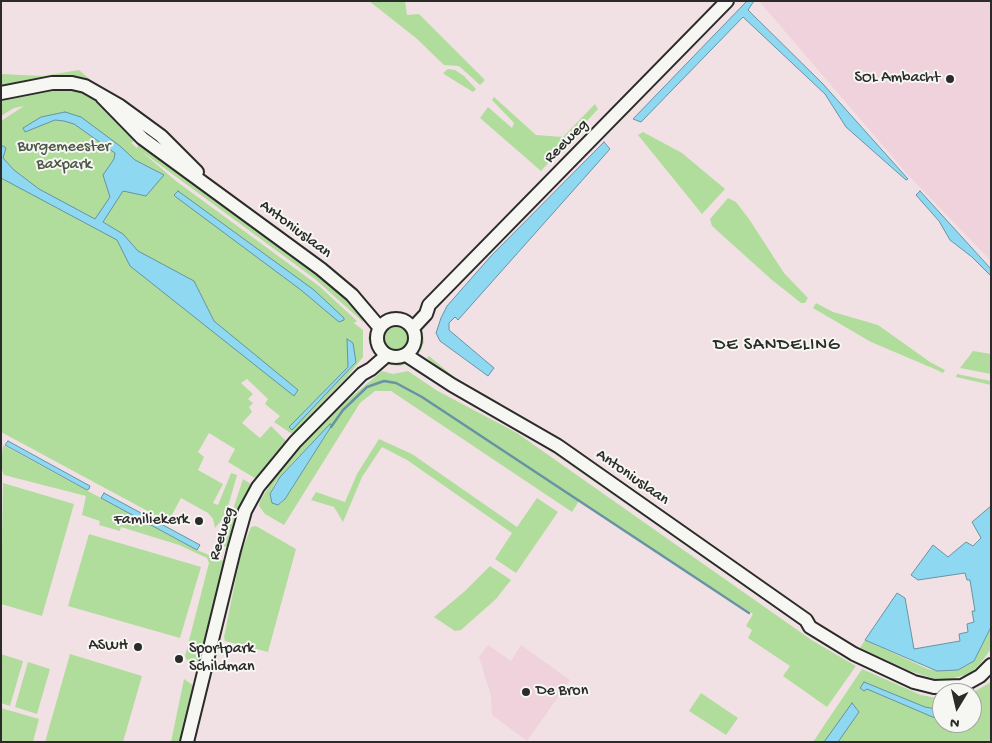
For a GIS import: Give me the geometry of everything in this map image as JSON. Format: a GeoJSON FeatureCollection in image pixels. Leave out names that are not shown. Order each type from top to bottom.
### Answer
{"type":"FeatureCollection","features":[{"type":"Feature","properties":{"kind":"main road","name":"Reeweg"},"geometry":{"type":"LineString","coordinates":[[410,325],[426,314],[429,305],[727,1]]}},
{"type":"Feature","properties":{"kind":"main road","name":"Antoniuslaan"},"geometry":{"type":"LineString","coordinates":[[1,93],[52,83],[72,82],[85,86],[120,106],[170,143],[207,184],[321,269],[362,305],[370,308],[383,325]]}},
{"type":"Feature","properties":{"kind":"main road"},"geometry":{"type":"LineString","coordinates":[[399,319],[410,325],[416,336],[409,352],[396,357],[383,351],[377,340],[383,325],[399,319]]}},
{"type":"Feature","properties":{"kind":"main road","name":"Reeweg"},"geometry":{"type":"LineString","coordinates":[[187,742],[245,511],[258,488],[276,464],[362,374],[366,364],[383,351]]}},
{"type":"Feature","properties":{"kind":"main road","name":"Antoniuslaan"},"geometry":{"type":"LineString","coordinates":[[409,352],[452,386],[558,446],[806,620],[810,627],[842,643]]}},
{"type":"Feature","properties":{"kind":"main road"},"geometry":{"type":"LineString","coordinates":[[842,643],[902,670],[931,681],[942,682],[967,678],[983,666],[991,655]]}},
{"type":"Feature","properties":{"kind":"main road"},"geometry":{"type":"LineString","coordinates":[[842,643],[907,678],[934,687],[962,686],[980,676],[991,665]]}},
{"type":"Feature","properties":{"kind":"shaded area"},"geometry":{"type":"Polygon","coordinates":[[[759,1],[991,1],[991,261],[908,175],[759,1]]]}},
{"type":"Feature","properties":{"kind":"shaded area","name":"De Bron"},"geometry":{"type":"Polygon","coordinates":[[[488,645],[511,661],[521,645],[570,680],[527,741],[492,715],[491,696],[479,657],[488,645]]]}},
{"type":"Feature","properties":{"kind":"green space"},"geometry":{"type":"Polygon","coordinates":[[[369,1],[405,1],[407,15],[419,14],[485,80],[480,85],[459,66],[444,65],[416,38],[369,1]]]}},
{"type":"Feature","properties":{"kind":"green space"},"geometry":{"type":"Polygon","coordinates":[[[448,69],[455,70],[464,76],[476,89],[473,92],[443,73],[448,69]]]}},
{"type":"Feature","properties":{"kind":"green space"},"geometry":{"type":"Polygon","coordinates":[[[79,70],[94,83],[83,79],[1,88],[1,74],[43,76],[79,70]]]}},
{"type":"Feature","properties":{"kind":"green space","name":"Burgemeester Baxpark"},"geometry":{"type":"Polygon","coordinates":[[[56,88],[78,90],[89,94],[136,140],[131,143],[137,148],[139,142],[322,275],[367,317],[363,322],[315,279],[141,151],[176,181],[319,286],[357,321],[354,323],[363,330],[363,357],[347,377],[292,434],[274,422],[280,416],[265,404],[268,399],[247,379],[241,383],[253,394],[248,399],[253,403],[249,407],[252,412],[242,423],[260,438],[271,426],[289,444],[258,480],[228,462],[235,449],[209,433],[198,452],[204,457],[198,470],[223,484],[213,503],[218,505],[231,473],[237,475],[224,517],[215,528],[213,519],[208,513],[181,498],[168,522],[1,432],[1,121],[24,106],[14,108],[1,116],[1,99],[56,88]]]}},
{"type":"Feature","properties":{"kind":"green space"},"geometry":{"type":"Polygon","coordinates":[[[494,97],[536,135],[563,137],[595,104],[598,109],[541,171],[480,118],[488,107],[512,128],[514,123],[492,100],[494,97]]]}},
{"type":"Feature","properties":{"kind":"green space"},"geometry":{"type":"Polygon","coordinates":[[[643,132],[682,153],[725,189],[702,214],[638,135],[643,132]]]}},
{"type":"Feature","properties":{"kind":"green space"},"geometry":{"type":"Polygon","coordinates":[[[728,198],[736,202],[784,273],[808,298],[805,303],[801,303],[772,280],[712,226],[710,219],[728,198]]]}},
{"type":"Feature","properties":{"kind":"green space"},"geometry":{"type":"Polygon","coordinates":[[[816,303],[833,312],[878,325],[930,362],[945,370],[943,373],[871,342],[813,308],[816,303]]]}},
{"type":"Feature","properties":{"kind":"green space"},"geometry":{"type":"Polygon","coordinates":[[[373,325],[375,332],[372,352],[368,338],[373,325]]]}},
{"type":"Feature","properties":{"kind":"green space"},"geometry":{"type":"Polygon","coordinates":[[[396,327],[405,330],[408,339],[405,348],[396,351],[387,348],[384,339],[387,330],[396,327]]]}},
{"type":"Feature","properties":{"kind":"green space"},"geometry":{"type":"Polygon","coordinates":[[[422,327],[424,342],[420,352],[418,331],[422,327]]]}},
{"type":"Feature","properties":{"kind":"green space"},"geometry":{"type":"Polygon","coordinates":[[[973,351],[991,354],[991,374],[960,368],[973,351]]]}},
{"type":"Feature","properties":{"kind":"green space"},"geometry":{"type":"Polygon","coordinates":[[[429,356],[454,377],[500,403],[498,406],[447,375],[427,358],[429,356]]]}},
{"type":"Feature","properties":{"kind":"green space"},"geometry":{"type":"Polygon","coordinates":[[[389,360],[404,360],[410,363],[400,366],[383,364],[389,360]]]}},
{"type":"Feature","properties":{"kind":"green space"},"geometry":{"type":"Polygon","coordinates":[[[418,367],[546,443],[820,635],[808,631],[539,443],[415,371],[418,367]]]}},
{"type":"Feature","properties":{"kind":"green space"},"geometry":{"type":"Polygon","coordinates":[[[382,371],[393,374],[408,371],[436,390],[517,433],[813,641],[856,666],[827,707],[783,676],[790,666],[748,638],[752,630],[746,626],[753,614],[579,501],[572,512],[391,391],[375,391],[360,403],[284,525],[265,514],[259,506],[260,501],[276,475],[330,415],[382,371]],[[332,425],[293,462],[275,483],[270,494],[280,504],[332,425]]]}},
{"type":"Feature","properties":{"kind":"green space"},"geometry":{"type":"Polygon","coordinates":[[[957,374],[991,381],[991,385],[956,377],[957,374]]]}},
{"type":"Feature","properties":{"kind":"green space"},"geometry":{"type":"Polygon","coordinates":[[[379,439],[412,454],[517,527],[537,498],[558,512],[516,573],[495,559],[512,533],[407,460],[382,447],[362,477],[343,522],[334,507],[311,500],[316,492],[345,502],[357,474],[379,439]]]}},
{"type":"Feature","properties":{"kind":"green space"},"geometry":{"type":"Polygon","coordinates":[[[3,445],[197,550],[226,562],[201,665],[187,660],[185,656],[209,563],[207,558],[179,545],[121,527],[120,531],[99,525],[100,521],[82,515],[86,496],[4,475],[1,467],[3,445]]]}},
{"type":"Feature","properties":{"kind":"green space"},"geometry":{"type":"Polygon","coordinates":[[[243,479],[254,486],[230,547],[221,546],[243,479]]]}},
{"type":"Feature","properties":{"kind":"green space"},"geometry":{"type":"Polygon","coordinates":[[[3,483],[74,504],[42,616],[1,604],[3,483]]]}},
{"type":"Feature","properties":{"kind":"green space"},"geometry":{"type":"Polygon","coordinates":[[[256,526],[296,549],[268,652],[225,641],[224,637],[241,553],[251,527],[256,526]]]}},
{"type":"Feature","properties":{"kind":"green space"},"geometry":{"type":"Polygon","coordinates":[[[89,534],[201,567],[180,638],[68,606],[89,534]]]}},
{"type":"Feature","properties":{"kind":"green space"},"geometry":{"type":"Polygon","coordinates":[[[490,566],[511,580],[496,599],[461,630],[455,631],[434,617],[465,591],[490,566]]]}},
{"type":"Feature","properties":{"kind":"green space"},"geometry":{"type":"Polygon","coordinates":[[[991,627],[991,649],[980,664],[969,674],[950,679],[935,679],[910,671],[860,648],[865,640],[928,669],[937,671],[958,670],[974,661],[991,627]]]}},
{"type":"Feature","properties":{"kind":"green space"},"geometry":{"type":"Polygon","coordinates":[[[1,654],[23,661],[10,706],[1,703],[1,654]]]}},
{"type":"Feature","properties":{"kind":"green space"},"geometry":{"type":"Polygon","coordinates":[[[70,654],[142,676],[123,742],[45,742],[70,654]]]}},
{"type":"Feature","properties":{"kind":"green space"},"geometry":{"type":"Polygon","coordinates":[[[28,662],[50,669],[37,714],[15,707],[28,662]]]}},
{"type":"Feature","properties":{"kind":"green space"},"geometry":{"type":"Polygon","coordinates":[[[862,669],[921,695],[932,697],[932,733],[982,733],[982,687],[991,682],[991,742],[813,742],[862,669]]]}},
{"type":"Feature","properties":{"kind":"green space"},"geometry":{"type":"Polygon","coordinates":[[[184,679],[194,686],[182,742],[171,742],[184,679]]]}},
{"type":"Feature","properties":{"kind":"green space"},"geometry":{"type":"Polygon","coordinates":[[[701,693],[738,718],[726,735],[689,711],[701,693]]]}},
{"type":"Feature","properties":{"kind":"green space"},"geometry":{"type":"Polygon","coordinates":[[[1,708],[39,719],[33,742],[1,742],[1,708]]]}},
{"type":"Feature","properties":{"kind":"water"},"geometry":{"type":"Polygon","coordinates":[[[747,1],[754,1],[748,10],[823,84],[908,179],[906,180],[846,127],[825,94],[743,17],[641,122],[633,119],[747,1]]]}},
{"type":"Feature","properties":{"kind":"water"},"geometry":{"type":"Polygon","coordinates":[[[65,112],[81,117],[120,146],[135,160],[164,175],[146,196],[123,191],[103,222],[123,234],[138,251],[194,281],[214,321],[298,390],[294,396],[130,266],[117,240],[1,178],[1,146],[3,146],[6,148],[3,158],[14,170],[39,189],[95,219],[110,197],[103,175],[114,159],[115,153],[74,124],[64,121],[55,120],[25,132],[23,128],[41,117],[65,112]]]}},
{"type":"Feature","properties":{"kind":"water"},"geometry":{"type":"Polygon","coordinates":[[[604,142],[610,149],[458,320],[455,317],[449,323],[449,330],[494,368],[488,376],[440,341],[436,333],[441,318],[447,306],[491,256],[604,142]]]}},
{"type":"Feature","properties":{"kind":"water"},"geometry":{"type":"Polygon","coordinates":[[[178,191],[314,290],[344,320],[339,322],[301,290],[176,197],[174,195],[178,191]]]}},
{"type":"Feature","properties":{"kind":"water"},"geometry":{"type":"Polygon","coordinates":[[[920,191],[991,269],[991,276],[972,257],[950,240],[939,221],[916,195],[920,191]]]}},
{"type":"Feature","properties":{"kind":"water"},"geometry":{"type":"Polygon","coordinates":[[[347,339],[353,343],[356,362],[292,430],[289,427],[348,367],[347,339]]]}},
{"type":"Feature","properties":{"kind":"water"},"geometry":{"type":"Polygon","coordinates":[[[330,424],[332,425],[285,499],[278,505],[272,503],[270,494],[280,477],[330,424]]]}},
{"type":"Feature","properties":{"kind":"water"},"geometry":{"type":"Polygon","coordinates":[[[8,441],[90,486],[89,489],[87,490],[5,445],[8,441]]]}},
{"type":"Feature","properties":{"kind":"water"},"geometry":{"type":"Polygon","coordinates":[[[104,493],[200,545],[197,550],[101,498],[104,493]]]}},
{"type":"Feature","properties":{"kind":"water"},"geometry":{"type":"Polygon","coordinates":[[[991,506],[991,627],[974,661],[958,670],[937,671],[865,640],[897,593],[905,598],[914,649],[960,641],[959,634],[968,632],[967,624],[974,622],[972,611],[975,611],[970,580],[967,580],[965,573],[918,580],[911,575],[933,545],[948,557],[966,542],[973,546],[981,538],[972,522],[991,506]]]}},
{"type":"Feature","properties":{"kind":"water"},"geometry":{"type":"Polygon","coordinates":[[[864,682],[932,708],[932,717],[867,689],[864,691],[860,688],[864,682]]]}},
{"type":"Feature","properties":{"kind":"water"},"geometry":{"type":"Polygon","coordinates":[[[852,703],[859,712],[838,742],[824,742],[852,703]]]}},
{"type":"Feature","properties":{"kind":"waterway"},"geometry":{"type":"LineString","coordinates":[[331,427],[343,410],[367,387],[384,381],[396,383],[422,397],[749,613]]}},
{"type":"Feature","properties":{"kind":"place","name":"SOL Ambacht"},"geometry":{"type":"Point","coordinates":[950,79]}},
{"type":"Feature","properties":{"kind":"place","name":"Familiekerk"},"geometry":{"type":"Point","coordinates":[199,521]}},
{"type":"Feature","properties":{"kind":"place","name":"ASWH"},"geometry":{"type":"Point","coordinates":[138,647]}},
{"type":"Feature","properties":{"kind":"place","name":"Sportpark Schildman"},"geometry":{"type":"Point","coordinates":[179,659]}},
{"type":"Feature","properties":{"kind":"place","name":"De Bron"},"geometry":{"type":"Point","coordinates":[526,692]}},
{"type":"Feature","properties":{"kind":"district","name":"DE SANDELING"},"geometry":{"type":"Point","coordinates":[777,346]}}]}
